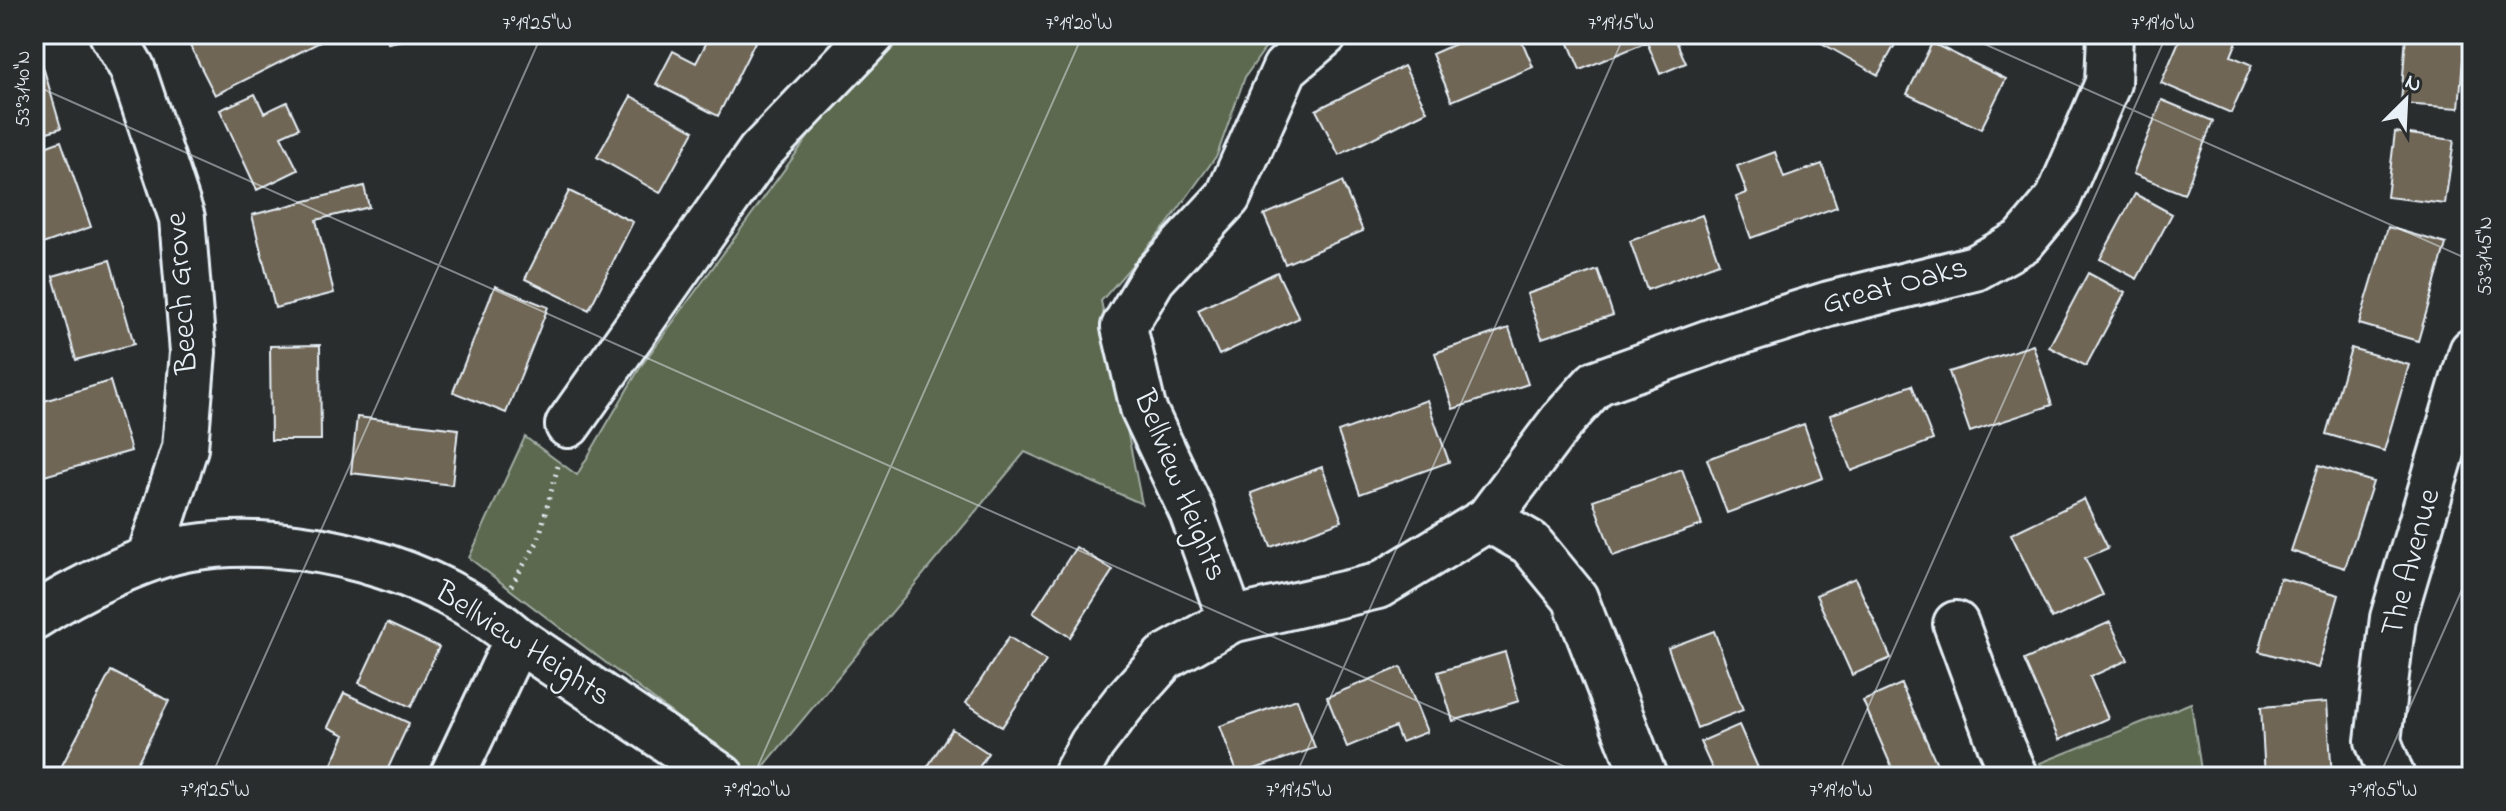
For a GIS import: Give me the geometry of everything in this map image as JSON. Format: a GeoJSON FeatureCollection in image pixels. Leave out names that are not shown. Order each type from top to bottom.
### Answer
{"type":"FeatureCollection","features":[{"type":"Feature","properties":{"kind":"street","name":"Beech Grove"},"geometry":{"type":"LineString","coordinates":[[112,34],[132,68],[182,218],[193,352],[185,448],[149,559]]}},
{"type":"Feature","properties":{"kind":"street"},"geometry":{"type":"LineString","coordinates":[[568,425],[760,152],[873,34]]}},
{"type":"Feature","properties":{"kind":"street","name":"Bellview Heights"},"geometry":{"type":"LineString","coordinates":[[1231,620],[1192,512],[1143,408],[1124,327],[1153,278],[1228,197],[1285,68],[1325,34]]}},
{"type":"Feature","properties":{"kind":"street","name":"Great Oaks"},"geometry":{"type":"LineString","coordinates":[[1727,336],[1829,304],[1975,268],[2023,241],[2058,199],[2108,83],[2110,34]]}},
{"type":"Feature","properties":{"kind":"street","name":"Bellview Heights"},"geometry":{"type":"LineString","coordinates":[[1074,777],[1092,744],[1164,658],[1231,620],[1378,586],[1488,519],[1561,422],[1596,383],[1727,336]]}},
{"type":"Feature","properties":{"kind":"street","name":"The Avenue"},"geometry":{"type":"LineString","coordinates":[[2392,777],[2378,741],[2393,618],[2472,351]]}},
{"type":"Feature","properties":{"kind":"street"},"geometry":{"type":"LineString","coordinates":[[1488,519],[1530,543],[1575,598],[1644,777]]}},
{"type":"Feature","properties":{"kind":"street","name":"Bellview Heights"},"geometry":{"type":"LineString","coordinates":[[34,617],[60,600],[149,559],[189,548],[251,544],[318,548],[417,578],[504,628],[722,777]]}},
{"type":"Feature","properties":{"kind":"street"},"geometry":{"type":"LineString","coordinates":[[1956,624],[2015,777]]}},
{"type":"Feature","properties":{"kind":"street"},"geometry":{"type":"LineString","coordinates":[[452,777],[504,628]]}},
{"type":"Feature","properties":{"kind":"path"},"geometry":{"type":"LineString","coordinates":[[504,628],[538,541],[568,425]]}},
{"type":"Feature","properties":{"kind":"green space"},"geometry":{"type":"Polygon","coordinates":[[[906,34],[1275,34],[1245,77],[1217,155],[1166,226],[1101,301],[1142,504],[1025,452],[755,777],[469,558],[525,437],[577,475],[641,366],[811,133],[906,34]]]}},
{"type":"Feature","properties":{"kind":"green space"},"geometry":{"type":"Polygon","coordinates":[[[2191,703],[2202,777],[2046,777],[2040,763],[2191,703]]]}},
{"type":"Feature","properties":{"kind":"building"},"geometry":{"type":"Polygon","coordinates":[[[184,34],[321,34],[324,40],[215,95],[184,34]]]}},
{"type":"Feature","properties":{"kind":"building"},"geometry":{"type":"Polygon","coordinates":[[[386,34],[433,34],[388,43],[386,34]]]}},
{"type":"Feature","properties":{"kind":"building"},"geometry":{"type":"Polygon","coordinates":[[[558,34],[558,38],[498,36],[558,34]]]}},
{"type":"Feature","properties":{"kind":"building"},"geometry":{"type":"Polygon","coordinates":[[[711,34],[759,34],[718,116],[656,84],[673,51],[696,63],[711,34]]]}},
{"type":"Feature","properties":{"kind":"building"},"geometry":{"type":"Polygon","coordinates":[[[1478,34],[1519,34],[1533,67],[1452,101],[1432,54],[1478,34]]]}},
{"type":"Feature","properties":{"kind":"building"},"geometry":{"type":"Polygon","coordinates":[[[1565,34],[1673,34],[1686,63],[1660,74],[1647,42],[1580,70],[1565,34]]]}},
{"type":"Feature","properties":{"kind":"building"},"geometry":{"type":"Polygon","coordinates":[[[1813,34],[1901,34],[1878,75],[1811,37],[1813,34]]]}},
{"type":"Feature","properties":{"kind":"building"},"geometry":{"type":"Polygon","coordinates":[[[2182,34],[2240,34],[2231,56],[2252,65],[2231,113],[2161,83],[2182,34]]]}},
{"type":"Feature","properties":{"kind":"building"},"geometry":{"type":"Polygon","coordinates":[[[2406,34],[2465,34],[2459,108],[2401,104],[2406,34]]]}},
{"type":"Feature","properties":{"kind":"building"},"geometry":{"type":"Polygon","coordinates":[[[1932,43],[2006,79],[1981,129],[1907,94],[1932,43]]]}},
{"type":"Feature","properties":{"kind":"building"},"geometry":{"type":"Polygon","coordinates":[[[37,46],[61,128],[34,136],[34,47],[37,46]]]}},
{"type":"Feature","properties":{"kind":"building"},"geometry":{"type":"Polygon","coordinates":[[[1404,66],[1427,111],[1339,155],[1316,110],[1404,66]]]}},
{"type":"Feature","properties":{"kind":"building"},"geometry":{"type":"Polygon","coordinates":[[[255,94],[264,113],[287,102],[299,128],[281,136],[298,170],[257,190],[220,110],[255,94]]]}},
{"type":"Feature","properties":{"kind":"building"},"geometry":{"type":"Polygon","coordinates":[[[631,96],[694,131],[660,193],[597,157],[631,96]]]}},
{"type":"Feature","properties":{"kind":"building"},"geometry":{"type":"Polygon","coordinates":[[[2162,100],[2213,121],[2184,194],[2133,174],[2162,100]]]}},
{"type":"Feature","properties":{"kind":"building"},"geometry":{"type":"Polygon","coordinates":[[[2395,132],[2454,140],[2445,204],[2387,197],[2395,132]]]}},
{"type":"Feature","properties":{"kind":"building"},"geometry":{"type":"Polygon","coordinates":[[[61,141],[91,227],[34,247],[34,151],[61,141]]]}},
{"type":"Feature","properties":{"kind":"building"},"geometry":{"type":"Polygon","coordinates":[[[1775,152],[1784,178],[1822,164],[1837,207],[1751,238],[1736,197],[1747,193],[1737,166],[1775,152]]]}},
{"type":"Feature","properties":{"kind":"building"},"geometry":{"type":"Polygon","coordinates":[[[1342,182],[1363,231],[1285,264],[1264,215],[1342,182]]]}},
{"type":"Feature","properties":{"kind":"building"},"geometry":{"type":"Polygon","coordinates":[[[364,186],[369,207],[316,220],[334,293],[275,308],[252,215],[364,186]]]}},
{"type":"Feature","properties":{"kind":"building"},"geometry":{"type":"Polygon","coordinates":[[[569,191],[633,222],[589,310],[525,279],[569,191]]]}},
{"type":"Feature","properties":{"kind":"building"},"geometry":{"type":"Polygon","coordinates":[[[2135,194],[2172,214],[2137,279],[2100,259],[2135,194]]]}},
{"type":"Feature","properties":{"kind":"building"},"geometry":{"type":"Polygon","coordinates":[[[1702,215],[1719,263],[1647,290],[1630,241],[1702,215]]]}},
{"type":"Feature","properties":{"kind":"building"},"geometry":{"type":"Polygon","coordinates":[[[2388,227],[2446,244],[2418,341],[2359,324],[2388,227]]]}},
{"type":"Feature","properties":{"kind":"building"},"geometry":{"type":"Polygon","coordinates":[[[110,260],[134,344],[76,360],[53,276],[110,260]]]}},
{"type":"Feature","properties":{"kind":"building"},"geometry":{"type":"Polygon","coordinates":[[[1598,270],[1613,315],[1542,338],[1527,294],[1598,270]]]}},
{"type":"Feature","properties":{"kind":"building"},"geometry":{"type":"Polygon","coordinates":[[[1277,272],[1299,318],[1219,355],[1198,310],[1277,272]]]}},
{"type":"Feature","properties":{"kind":"building"},"geometry":{"type":"Polygon","coordinates":[[[2088,273],[2125,293],[2086,366],[2049,347],[2088,273]]]}},
{"type":"Feature","properties":{"kind":"building"},"geometry":{"type":"Polygon","coordinates":[[[495,286],[548,307],[506,413],[453,392],[495,286]]]}},
{"type":"Feature","properties":{"kind":"building"},"geometry":{"type":"Polygon","coordinates":[[[1509,328],[1528,384],[1453,409],[1435,353],[1509,328]]]}},
{"type":"Feature","properties":{"kind":"building"},"geometry":{"type":"Polygon","coordinates":[[[320,345],[321,440],[271,440],[270,346],[320,345]]]}},
{"type":"Feature","properties":{"kind":"building"},"geometry":{"type":"Polygon","coordinates":[[[2033,345],[2052,405],[1970,432],[1949,372],[2033,345]]]}},
{"type":"Feature","properties":{"kind":"building"},"geometry":{"type":"Polygon","coordinates":[[[2351,348],[2409,365],[2384,451],[2326,434],[2351,348]]]}},
{"type":"Feature","properties":{"kind":"building"},"geometry":{"type":"Polygon","coordinates":[[[110,381],[131,451],[34,479],[34,404],[110,381]]]}},
{"type":"Feature","properties":{"kind":"building"},"geometry":{"type":"Polygon","coordinates":[[[1912,385],[1933,440],[1851,471],[1830,415],[1912,385]]]}},
{"type":"Feature","properties":{"kind":"building"},"geometry":{"type":"Polygon","coordinates":[[[1427,400],[1449,462],[1360,494],[1338,432],[1427,400]]]}},
{"type":"Feature","properties":{"kind":"building"},"geometry":{"type":"Polygon","coordinates":[[[357,417],[458,429],[452,485],[351,473],[357,417]]]}},
{"type":"Feature","properties":{"kind":"building"},"geometry":{"type":"Polygon","coordinates":[[[1804,424],[1823,478],[1727,513],[1707,459],[1804,424]]]}},
{"type":"Feature","properties":{"kind":"building"},"geometry":{"type":"Polygon","coordinates":[[[2319,465],[2373,482],[2345,568],[2291,551],[2319,465]]]}},
{"type":"Feature","properties":{"kind":"building"},"geometry":{"type":"Polygon","coordinates":[[[1322,467],[1342,521],[1271,547],[1251,493],[1322,467]]]}},
{"type":"Feature","properties":{"kind":"building"},"geometry":{"type":"Polygon","coordinates":[[[1682,469],[1702,525],[1613,556],[1593,500],[1682,469]]]}},
{"type":"Feature","properties":{"kind":"building"},"geometry":{"type":"Polygon","coordinates":[[[2084,499],[2108,548],[2085,558],[2103,595],[2052,619],[2011,534],[2084,499]]]}},
{"type":"Feature","properties":{"kind":"building"},"geometry":{"type":"Polygon","coordinates":[[[1076,547],[1113,570],[1070,637],[1033,613],[1076,547]]]}},
{"type":"Feature","properties":{"kind":"building"},"geometry":{"type":"Polygon","coordinates":[[[1855,578],[1891,658],[1852,675],[1816,595],[1855,578]]]}},
{"type":"Feature","properties":{"kind":"building"},"geometry":{"type":"Polygon","coordinates":[[[2280,578],[2339,595],[2318,668],[2259,651],[2280,578]]]}},
{"type":"Feature","properties":{"kind":"building"},"geometry":{"type":"Polygon","coordinates":[[[2110,622],[2128,660],[2090,677],[2108,718],[2059,740],[2024,660],[2110,622]]]}},
{"type":"Feature","properties":{"kind":"building"},"geometry":{"type":"Polygon","coordinates":[[[387,623],[439,647],[411,707],[359,683],[387,623]]]}},
{"type":"Feature","properties":{"kind":"building"},"geometry":{"type":"Polygon","coordinates":[[[1714,631],[1743,710],[1697,728],[1668,648],[1714,631]]]}},
{"type":"Feature","properties":{"kind":"building"},"geometry":{"type":"Polygon","coordinates":[[[1009,637],[1046,661],[1002,727],[966,703],[1009,637]]]}},
{"type":"Feature","properties":{"kind":"building"},"geometry":{"type":"Polygon","coordinates":[[[1505,652],[1519,701],[1453,721],[1438,672],[1505,652]]]}},
{"type":"Feature","properties":{"kind":"building"},"geometry":{"type":"Polygon","coordinates":[[[1401,667],[1427,732],[1401,742],[1395,727],[1347,747],[1327,697],[1401,667]]]}},
{"type":"Feature","properties":{"kind":"building"},"geometry":{"type":"Polygon","coordinates":[[[111,671],[169,701],[130,777],[56,777],[111,671]]]}},
{"type":"Feature","properties":{"kind":"building"},"geometry":{"type":"Polygon","coordinates":[[[1901,684],[1937,764],[1906,777],[1896,777],[1863,701],[1901,684]]]}},
{"type":"Feature","properties":{"kind":"building"},"geometry":{"type":"Polygon","coordinates":[[[344,693],[409,723],[384,777],[326,777],[345,735],[328,727],[344,693]]]}},
{"type":"Feature","properties":{"kind":"building"},"geometry":{"type":"Polygon","coordinates":[[[1297,699],[1315,748],[1238,775],[1220,726],[1297,699]]]}},
{"type":"Feature","properties":{"kind":"building"},"geometry":{"type":"Polygon","coordinates":[[[2327,702],[2332,777],[2265,777],[2261,707],[2327,702]]]}},
{"type":"Feature","properties":{"kind":"building"},"geometry":{"type":"Polygon","coordinates":[[[1739,725],[1762,777],[1716,777],[1700,742],[1739,725]]]}},
{"type":"Feature","properties":{"kind":"building"},"geometry":{"type":"Polygon","coordinates":[[[952,729],[988,753],[973,777],[921,777],[952,729]]]}}]}
